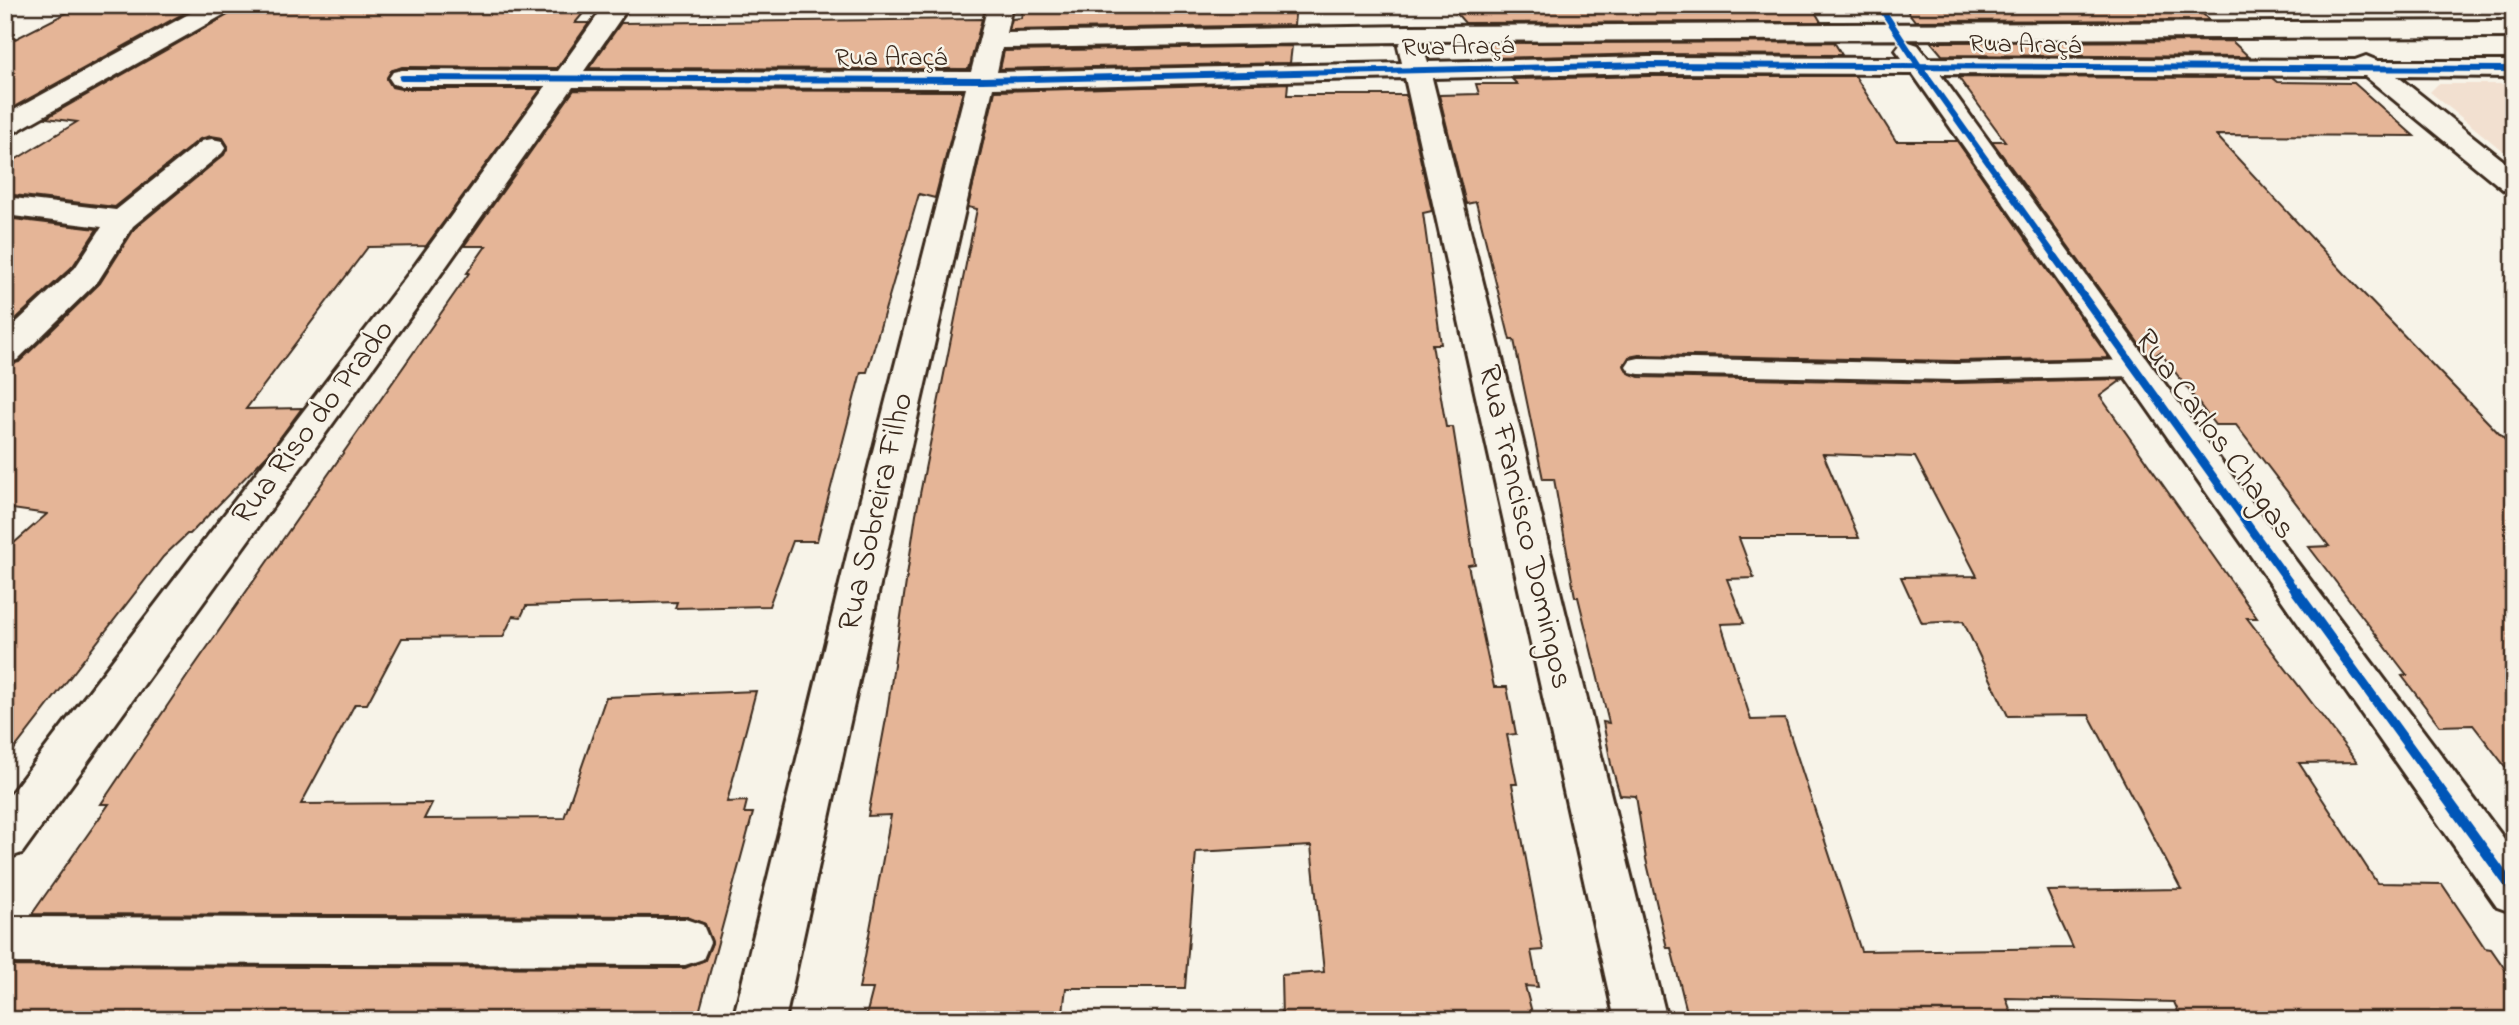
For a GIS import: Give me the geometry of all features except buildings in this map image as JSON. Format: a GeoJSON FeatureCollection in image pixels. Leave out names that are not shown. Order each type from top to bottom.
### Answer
{"type":"FeatureCollection","features":[{"type":"Feature","properties":{"kind":"street"},"geometry":{"type":"LineString","coordinates":[[5,126],[223,5]]}},
{"type":"Feature","properties":{"kind":"street","name":"Rua Riso do Prado"},"geometry":{"type":"LineString","coordinates":[[5,838],[428,271],[618,5]]}},
{"type":"Feature","properties":{"kind":"street"},"geometry":{"type":"LineString","coordinates":[[2295,5],[2514,184]]}},
{"type":"Feature","properties":{"kind":"street","name":"Rua Araçá"},"geometry":{"type":"LineString","coordinates":[[402,78],[982,80],[1888,18],[2325,31],[2514,29]]}},
{"type":"Feature","properties":{"kind":"street","name":"Rua Carlos Chagas"},"geometry":{"type":"LineString","coordinates":[[1888,18],[1919,66],[2135,369],[2514,891]]}},
{"type":"Feature","properties":{"kind":"street","name":"Rua Araçá"},"geometry":{"type":"LineString","coordinates":[[996,23],[1412,52],[1649,65],[2514,69]]}},
{"type":"Feature","properties":{"kind":"street","name":"Rua Sobreira Filho"},"geometry":{"type":"LineString","coordinates":[[759,1020],[879,502],[996,23]]}},
{"type":"Feature","properties":{"kind":"street","name":"Rua Francisco Domingos"},"geometry":{"type":"LineString","coordinates":[[1412,52],[1641,1020]]}},
{"type":"Feature","properties":{"kind":"street"},"geometry":{"type":"LineString","coordinates":[[5,352],[87,274],[122,220],[212,147]]}},
{"type":"Feature","properties":{"kind":"street"},"geometry":{"type":"LineString","coordinates":[[5,206],[122,220]]}},
{"type":"Feature","properties":{"kind":"street"},"geometry":{"type":"LineString","coordinates":[[5,940],[685,942]]}},
{"type":"Feature","properties":{"kind":"lane"},"geometry":{"type":"LineString","coordinates":[[1639,366],[1956,372],[2135,369]]}},
{"type":"Feature","properties":{"kind":"shaded area"},"geometry":{"type":"Polygon","coordinates":[[[2438,84],[2514,84],[2514,160],[2430,92],[2438,84]]]}},
{"type":"Feature","properties":{"kind":"cycle path"},"geometry":{"type":"LineString","coordinates":[[1879,5],[1919,66],[2207,469],[2514,891]]}},
{"type":"Feature","properties":{"kind":"cycle path"},"geometry":{"type":"LineString","coordinates":[[402,78],[982,80],[1649,65],[2514,69]]}}]}
